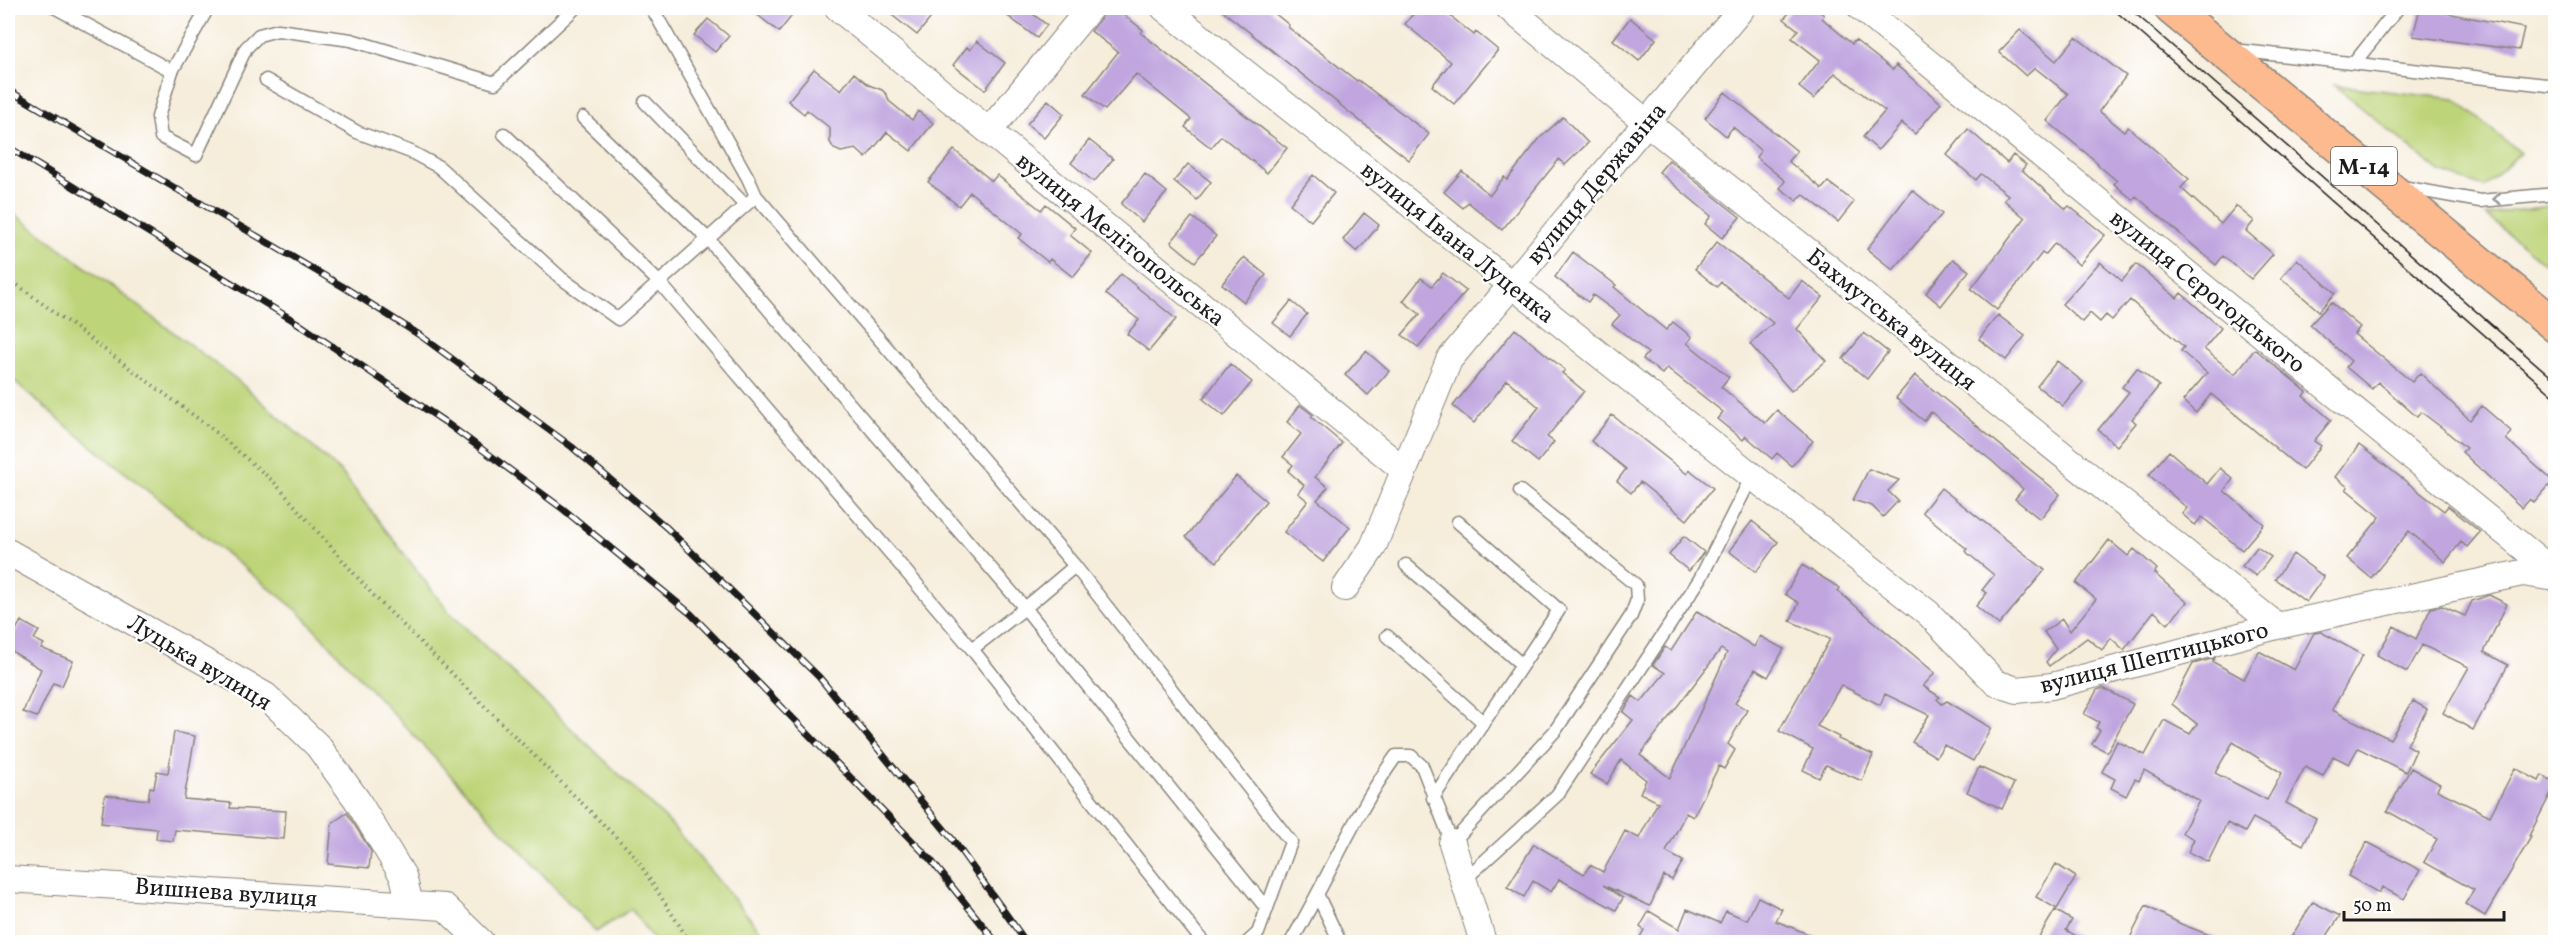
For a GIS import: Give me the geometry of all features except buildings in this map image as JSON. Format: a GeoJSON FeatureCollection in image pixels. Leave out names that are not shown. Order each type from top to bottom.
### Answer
{"type":"FeatureCollection","features":[{"type":"Feature","properties":{"kind":"main road","name":"М-14"},"geometry":{"type":"LineString","coordinates":[[2171,8],[2556,326]]}},
{"type":"Feature","properties":{"kind":"street","name":"вулиця Мелітопольська"},"geometry":{"type":"LineString","coordinates":[[838,8],[1404,470]]}},
{"type":"Feature","properties":{"kind":"street"},"geometry":{"type":"LineString","coordinates":[[990,131],[1090,8]]}},
{"type":"Feature","properties":{"kind":"street","name":"вулиця Івана Луценка"},"geometry":{"type":"LineString","coordinates":[[1164,8],[1752,476]]}},
{"type":"Feature","properties":{"kind":"street","name":"Бахмутська вулиця"},"geometry":{"type":"LineString","coordinates":[[1509,8],[1646,123],[2277,626]]}},
{"type":"Feature","properties":{"kind":"street","name":"вулиця Державіна"},"geometry":{"type":"LineString","coordinates":[[1345,588],[1373,547],[1449,360],[1742,8]]}},
{"type":"Feature","properties":{"kind":"street","name":"вулиця Сєрогодського"},"geometry":{"type":"LineString","coordinates":[[1861,8],[2556,576]]}},
{"type":"Feature","properties":{"kind":"street","name":"вулиця Шептицького"},"geometry":{"type":"LineString","coordinates":[[1752,476],[1928,612],[1986,674],[2007,689],[2052,686],[2277,626],[2522,573],[2556,576]]}},
{"type":"Feature","properties":{"kind":"street","name":"Луцька вулиця"},"geometry":{"type":"LineString","coordinates":[[8,552],[266,696],[318,746],[357,800],[403,876],[410,904]]}},
{"type":"Feature","properties":{"kind":"street"},"geometry":{"type":"LineString","coordinates":[[1452,843],[1483,942]]}},
{"type":"Feature","properties":{"kind":"street","name":"Вишнева вулиця"},"geometry":{"type":"LineString","coordinates":[[8,879],[445,907],[481,942]]}},
{"type":"Feature","properties":{"kind":"lane"},"geometry":{"type":"LineString","coordinates":[[56,8],[172,71]]}},
{"type":"Feature","properties":{"kind":"lane"},"geometry":{"type":"LineString","coordinates":[[194,8],[205,13],[172,71],[158,117],[161,137],[196,156],[246,48],[259,35],[278,30],[351,40],[495,83],[575,8]]}},
{"type":"Feature","properties":{"kind":"lane"},"geometry":{"type":"LineString","coordinates":[[652,8],[756,196],[1075,566],[1291,842],[1258,933],[1248,942]]}},
{"type":"Feature","properties":{"kind":"lane"},"geometry":{"type":"LineString","coordinates":[[2355,62],[2398,8]]}},
{"type":"Feature","properties":{"kind":"lane"},"geometry":{"type":"LineString","coordinates":[[2220,49],[2355,62],[2556,86]]}},
{"type":"Feature","properties":{"kind":"lane"},"geometry":{"type":"LineString","coordinates":[[266,80],[357,132],[411,152],[439,167],[561,278],[618,320],[756,196]]}},
{"type":"Feature","properties":{"kind":"lane"},"geometry":{"type":"LineString","coordinates":[[645,102],[745,205]]}},
{"type":"Feature","properties":{"kind":"lane"},"geometry":{"type":"LineString","coordinates":[[583,118],[708,239],[1025,608],[1267,909]]}},
{"type":"Feature","properties":{"kind":"lane"},"geometry":{"type":"LineString","coordinates":[[504,134],[660,283],[972,649],[1203,942]]}},
{"type":"Feature","properties":{"kind":"lane"},"geometry":{"type":"LineString","coordinates":[[2386,184],[2480,201],[2556,194]]}},
{"type":"Feature","properties":{"kind":"lane"},"geometry":{"type":"LineString","coordinates":[[1465,879],[1557,795],[1700,579],[1752,476]]}},
{"type":"Feature","properties":{"kind":"lane"},"geometry":{"type":"LineString","coordinates":[[1291,942],[1318,896],[1360,810],[1396,756],[1411,756],[1422,766],[1452,843],[1555,731],[1631,616],[1637,600],[1636,585],[1520,491]]}},
{"type":"Feature","properties":{"kind":"lane"},"geometry":{"type":"LineString","coordinates":[[1433,798],[1558,610],[1458,522]]}},
{"type":"Feature","properties":{"kind":"lane"},"geometry":{"type":"LineString","coordinates":[[1407,565],[1521,664]]}},
{"type":"Feature","properties":{"kind":"lane"},"geometry":{"type":"LineString","coordinates":[[972,649],[1075,566]]}},
{"type":"Feature","properties":{"kind":"lane"},"geometry":{"type":"LineString","coordinates":[[1387,636],[1483,722]]}},
{"type":"Feature","properties":{"kind":"lane"},"geometry":{"type":"LineString","coordinates":[[1318,896],[1340,942]]}},
{"type":"Feature","properties":{"kind":"path"},"geometry":{"type":"LineString","coordinates":[[8,278],[212,429],[274,482],[373,595],[634,855],[690,942]]}},
{"type":"Feature","properties":{"kind":"green space"},"geometry":{"type":"Polygon","coordinates":[[[2334,85],[2455,99],[2520,153],[2484,187],[2440,172],[2334,85]]]}},
{"type":"Feature","properties":{"kind":"green space"},"geometry":{"type":"Polygon","coordinates":[[[2555,205],[2555,272],[2486,215],[2555,205]]]}},
{"type":"Feature","properties":{"kind":"green space"},"geometry":{"type":"Polygon","coordinates":[[[8,209],[236,379],[342,473],[448,611],[670,823],[770,942],[655,942],[631,909],[596,932],[298,611],[68,427],[8,376],[8,209]]]}},
{"type":"Feature","properties":{"kind":"tram line"},"geometry":{"type":"LineString","coordinates":[[2112,8],[2556,398]]}},
{"type":"Feature","properties":{"kind":"tram line"},"geometry":{"type":"LineString","coordinates":[[2129,8],[2556,381]]}},
{"type":"Feature","properties":{"kind":"railway"},"geometry":{"type":"LineString","coordinates":[[8,90],[347,289],[421,336],[572,447],[667,528],[819,677],[953,840],[1026,942]]}},
{"type":"Feature","properties":{"kind":"railway"},"geometry":{"type":"LineString","coordinates":[[8,147],[296,322],[445,422],[563,509],[691,614],[930,859],[996,942]]}}]}
